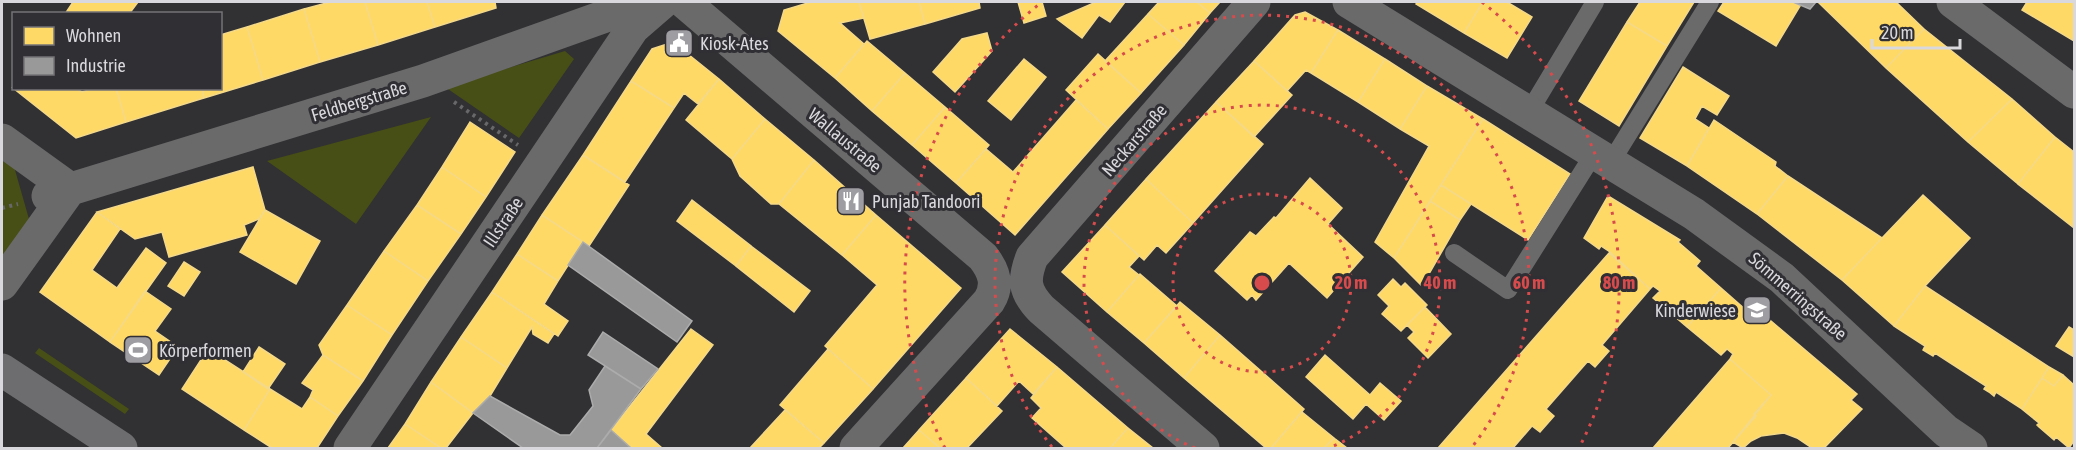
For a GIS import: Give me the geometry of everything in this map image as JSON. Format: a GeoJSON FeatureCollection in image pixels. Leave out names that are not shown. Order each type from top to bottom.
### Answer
{"type":"FeatureCollection","features":[{"type":"Feature","properties":{"kind":"main road"},"geometry":{"type":"LineString","coordinates":[[2,370],[121,448]]}},
{"type":"Feature","properties":{"kind":"street","name":"Feldbergstraße"},"geometry":{"type":"LineString","coordinates":[[59,193],[423,81],[645,2]]}},
{"type":"Feature","properties":{"kind":"street","name":"Illstraße"},"geometry":{"type":"LineString","coordinates":[[350,448],[633,28],[663,2]]}},
{"type":"Feature","properties":{"kind":"street","name":"Wallaustraße"},"geometry":{"type":"LineString","coordinates":[[684,2],[983,257],[994,274],[1032,298],[1041,309],[1203,448]]}},
{"type":"Feature","properties":{"kind":"street","name":"Neckarstraße"},"geometry":{"type":"LineString","coordinates":[[856,448],[989,301],[1027,272],[1032,257],[1254,2]]}},
{"type":"Feature","properties":{"kind":"street","name":"Sömmerringstraße"},"geometry":{"type":"LineString","coordinates":[[1349,2],[1694,214],[1782,278],[1946,431],[1971,448]]}},
{"type":"Feature","properties":{"kind":"street"},"geometry":{"type":"LineString","coordinates":[[1953,2],[2074,92]]}},
{"type":"Feature","properties":{"kind":"street"},"geometry":{"type":"LineString","coordinates":[[2,140],[59,193],[2,284]]}},
{"type":"Feature","properties":{"kind":"lane"},"geometry":{"type":"LineString","coordinates":[[1529,112],[1595,2]]}},
{"type":"Feature","properties":{"kind":"lane"},"geometry":{"type":"LineString","coordinates":[[1454,253],[1508,290],[1710,2]]}},
{"type":"Feature","properties":{"kind":"path"},"geometry":{"type":"LineString","coordinates":[[423,81],[543,162]]}},
{"type":"Feature","properties":{"kind":"green space"},"geometry":{"type":"Polygon","coordinates":[[[565,51],[574,59],[519,138],[445,87],[565,51]]]}},
{"type":"Feature","properties":{"kind":"green space"},"geometry":{"type":"Polygon","coordinates":[[[431,117],[356,224],[267,161],[431,117]]]}},
{"type":"Feature","properties":{"kind":"green space"},"geometry":{"type":"Polygon","coordinates":[[[2,156],[13,163],[29,219],[2,259],[2,156]]]}},
{"type":"Feature","properties":{"kind":"green space"},"geometry":{"type":"Polygon","coordinates":[[[39,348],[129,409],[125,414],[35,353],[39,348]]]}},
{"type":"Feature","properties":{"kind":"building: Wohnen"},"geometry":{"type":"Polygon","coordinates":[[[73,2],[138,2],[130,12],[66,12],[73,2]]]}},
{"type":"Feature","properties":{"kind":"building: Wohnen"},"geometry":{"type":"Polygon","coordinates":[[[330,2],[365,2],[378,45],[320,62],[304,9],[330,2]]]}},
{"type":"Feature","properties":{"kind":"building: Wohnen"},"geometry":{"type":"Polygon","coordinates":[[[365,2],[427,2],[435,27],[378,45],[365,2]]]}},
{"type":"Feature","properties":{"kind":"building: Wohnen"},"geometry":{"type":"Polygon","coordinates":[[[427,2],[495,2],[496,8],[435,27],[427,2]]]}},
{"type":"Feature","properties":{"kind":"building: Wohnen"},"geometry":{"type":"Polygon","coordinates":[[[811,2],[859,2],[864,18],[840,23],[864,44],[835,78],[778,31],[784,10],[811,2]]]}},
{"type":"Feature","properties":{"kind":"building: Wohnen"},"geometry":{"type":"Polygon","coordinates":[[[859,2],[919,2],[925,24],[870,39],[859,2]]]}},
{"type":"Feature","properties":{"kind":"building: Wohnen"},"geometry":{"type":"Polygon","coordinates":[[[919,2],[979,2],[980,8],[925,24],[919,2]]]}},
{"type":"Feature","properties":{"kind":"building: Wohnen"},"geometry":{"type":"Polygon","coordinates":[[[1018,2],[1042,2],[1046,16],[1024,23],[1018,2]]]}},
{"type":"Feature","properties":{"kind":"building: Wohnen"},"geometry":{"type":"Polygon","coordinates":[[[1096,2],[1125,2],[1110,22],[1099,15],[1082,38],[1057,19],[1096,2]]]}},
{"type":"Feature","properties":{"kind":"building: Wohnen"},"geometry":{"type":"Polygon","coordinates":[[[1159,2],[1197,2],[1210,13],[1184,45],[1148,14],[1159,2]]]}},
{"type":"Feature","properties":{"kind":"building: Wohnen"},"geometry":{"type":"Polygon","coordinates":[[[1197,2],[1220,2],[1210,13],[1197,2]]]}},
{"type":"Feature","properties":{"kind":"building: Wohnen"},"geometry":{"type":"Polygon","coordinates":[[[1417,2],[1483,2],[1464,33],[1416,4],[1417,2]]]}},
{"type":"Feature","properties":{"kind":"building: Wohnen"},"geometry":{"type":"Polygon","coordinates":[[[1483,2],[1507,2],[1532,17],[1507,58],[1464,33],[1483,2]]]}},
{"type":"Feature","properties":{"kind":"building: Wohnen"},"geometry":{"type":"Polygon","coordinates":[[[1640,2],[1694,2],[1667,46],[1627,22],[1640,2]]]}},
{"type":"Feature","properties":{"kind":"building: Wohnen"},"geometry":{"type":"Polygon","coordinates":[[[1724,2],[1793,2],[1800,6],[1776,46],[1718,11],[1724,2]]]}},
{"type":"Feature","properties":{"kind":"building: Wohnen"},"geometry":{"type":"Polygon","coordinates":[[[1818,2],[1896,2],[1924,29],[1886,68],[1818,2]]]}},
{"type":"Feature","properties":{"kind":"building: Wohnen"},"geometry":{"type":"Polygon","coordinates":[[[2027,2],[2074,2],[2074,41],[2022,10],[2027,2]]]}},
{"type":"Feature","properties":{"kind":"building: Wohnen"},"geometry":{"type":"Polygon","coordinates":[[[304,9],[320,62],[263,80],[247,27],[304,9]]]}},
{"type":"Feature","properties":{"kind":"building: Wohnen"},"geometry":{"type":"Polygon","coordinates":[[[1305,12],[1338,30],[1311,73],[1306,70],[1287,91],[1254,61],[1295,15],[1305,12]]]}},
{"type":"Feature","properties":{"kind":"building: Wohnen"},"geometry":{"type":"Polygon","coordinates":[[[1148,14],[1184,45],[1141,93],[1105,61],[1148,14]]]}},
{"type":"Feature","properties":{"kind":"building: Wohnen"},"geometry":{"type":"Polygon","coordinates":[[[1627,22],[1667,46],[1619,126],[1579,101],[1627,22]]]}},
{"type":"Feature","properties":{"kind":"building: Wohnen"},"geometry":{"type":"Polygon","coordinates":[[[247,27],[263,80],[204,98],[202,90],[222,90],[222,34],[247,27]]]}},
{"type":"Feature","properties":{"kind":"building: Wohnen"},"geometry":{"type":"Polygon","coordinates":[[[1924,29],[2012,99],[1968,142],[1886,68],[1924,29]]]}},
{"type":"Feature","properties":{"kind":"building: Wohnen"},"geometry":{"type":"Polygon","coordinates":[[[1338,30],[1385,59],[1358,102],[1311,73],[1338,30]]]}},
{"type":"Feature","properties":{"kind":"building: Wohnen"},"geometry":{"type":"Polygon","coordinates":[[[987,33],[992,51],[955,92],[933,72],[962,39],[987,33]]]}},
{"type":"Feature","properties":{"kind":"building: Wohnen"},"geometry":{"type":"Polygon","coordinates":[[[867,41],[905,73],[872,111],[835,78],[867,41]]]}},
{"type":"Feature","properties":{"kind":"building: Wohnen"},"geometry":{"type":"Polygon","coordinates":[[[673,42],[719,79],[698,104],[684,93],[674,108],[631,81],[652,49],[673,42]]]}},
{"type":"Feature","properties":{"kind":"building: Wohnen"},"geometry":{"type":"Polygon","coordinates":[[[1098,54],[1141,93],[1108,129],[1066,90],[1098,54]]]}},
{"type":"Feature","properties":{"kind":"building: Wohnen"},"geometry":{"type":"Polygon","coordinates":[[[1024,59],[1046,77],[1011,120],[988,101],[1024,59]]]}},
{"type":"Feature","properties":{"kind":"building: Wohnen"},"geometry":{"type":"Polygon","coordinates":[[[1385,59],[1427,86],[1400,129],[1358,102],[1385,59]]]}},
{"type":"Feature","properties":{"kind":"building: Wohnen"},"geometry":{"type":"Polygon","coordinates":[[[1254,61],[1292,95],[1254,137],[1216,102],[1254,61]]]}},
{"type":"Feature","properties":{"kind":"building: Wohnen"},"geometry":{"type":"Polygon","coordinates":[[[1683,67],[1729,96],[1717,115],[1702,106],[1695,119],[1709,128],[1687,166],[1640,138],[1683,67]]]}},
{"type":"Feature","properties":{"kind":"building: Wohnen"},"geometry":{"type":"Polygon","coordinates":[[[905,73],[945,107],[912,145],[872,111],[905,73]]]}},
{"type":"Feature","properties":{"kind":"building: Wohnen"},"geometry":{"type":"Polygon","coordinates":[[[719,79],[765,119],[732,159],[686,120],[719,79]]]}},
{"type":"Feature","properties":{"kind":"building: Wohnen"},"geometry":{"type":"Polygon","coordinates":[[[631,81],[674,108],[625,182],[583,155],[631,81]]]}},
{"type":"Feature","properties":{"kind":"building: Wohnen"},"geometry":{"type":"Polygon","coordinates":[[[1427,86],[1483,119],[1394,258],[1375,242],[1429,146],[1400,129],[1427,86]]]}},
{"type":"Feature","properties":{"kind":"building: Wohnen"},"geometry":{"type":"Polygon","coordinates":[[[16,90],[78,90],[82,92],[117,90],[126,122],[76,138],[16,90]]]}},
{"type":"Feature","properties":{"kind":"building: Wohnen"},"geometry":{"type":"Polygon","coordinates":[[[117,90],[202,90],[204,98],[126,122],[117,90]]]}},
{"type":"Feature","properties":{"kind":"building: Wohnen"},"geometry":{"type":"Polygon","coordinates":[[[2012,99],[2055,137],[2018,184],[1968,142],[2012,99]]]}},
{"type":"Feature","properties":{"kind":"building: Wohnen"},"geometry":{"type":"Polygon","coordinates":[[[1076,100],[1108,129],[1015,235],[956,183],[986,149],[1013,172],[1076,100]]]}},
{"type":"Feature","properties":{"kind":"building: Wohnen"},"geometry":{"type":"Polygon","coordinates":[[[1216,102],[1263,144],[1193,223],[1146,179],[1216,102]]]}},
{"type":"Feature","properties":{"kind":"building: Wohnen"},"geometry":{"type":"Polygon","coordinates":[[[945,107],[989,145],[956,183],[912,145],[945,107]]]}},
{"type":"Feature","properties":{"kind":"building: Wohnen"},"geometry":{"type":"Polygon","coordinates":[[[765,119],[814,160],[779,204],[771,204],[740,176],[732,159],[765,119]]]}},
{"type":"Feature","properties":{"kind":"building: Wohnen"},"geometry":{"type":"Polygon","coordinates":[[[1483,119],[1570,174],[1528,240],[1441,185],[1483,119]]]}},
{"type":"Feature","properties":{"kind":"building: Wohnen"},"geometry":{"type":"Polygon","coordinates":[[[1714,120],[1776,162],[1775,166],[1788,176],[1757,214],[1687,166],[1714,120]]]}},
{"type":"Feature","properties":{"kind":"building: Wohnen"},"geometry":{"type":"Polygon","coordinates":[[[470,122],[515,152],[486,197],[442,167],[470,122]]]}},
{"type":"Feature","properties":{"kind":"building: Wohnen"},"geometry":{"type":"Polygon","coordinates":[[[2055,137],[2074,152],[2074,228],[2018,184],[2055,137]]]}},
{"type":"Feature","properties":{"kind":"building: Wohnen"},"geometry":{"type":"Polygon","coordinates":[[[583,155],[629,185],[589,246],[542,215],[583,155]]]}},
{"type":"Feature","properties":{"kind":"building: Wohnen"},"geometry":{"type":"Polygon","coordinates":[[[814,160],[876,215],[842,255],[779,204],[814,160]]]}},
{"type":"Feature","properties":{"kind":"building: Wohnen"},"geometry":{"type":"Polygon","coordinates":[[[253,167],[265,210],[259,219],[244,225],[247,235],[169,257],[162,232],[135,239],[97,212],[253,167]]]}},
{"type":"Feature","properties":{"kind":"building: Wohnen"},"geometry":{"type":"Polygon","coordinates":[[[442,167],[486,197],[461,234],[417,205],[442,167]]]}},
{"type":"Feature","properties":{"kind":"building: Wohnen"},"geometry":{"type":"Polygon","coordinates":[[[1788,176],[1882,238],[1842,280],[1757,214],[1788,176]]]}},
{"type":"Feature","properties":{"kind":"building: Wohnen"},"geometry":{"type":"Polygon","coordinates":[[[1310,178],[1342,208],[1328,224],[1363,257],[1327,298],[1289,263],[1256,300],[1252,295],[1247,300],[1215,271],[1250,232],[1256,236],[1274,217],[1276,218],[1310,178]]]}},
{"type":"Feature","properties":{"kind":"building: Wohnen"},"geometry":{"type":"Polygon","coordinates":[[[1146,179],[1193,223],[1166,253],[1157,245],[1144,260],[1105,225],[1146,179]]]}},
{"type":"Feature","properties":{"kind":"building: Wohnen"},"geometry":{"type":"Polygon","coordinates":[[[1441,185],[1471,204],[1460,220],[1430,201],[1441,185]]]}},
{"type":"Feature","properties":{"kind":"building: Wohnen"},"geometry":{"type":"Polygon","coordinates":[[[1923,195],[1970,238],[1925,286],[1894,326],[1842,280],[1923,195]]]}},
{"type":"Feature","properties":{"kind":"building: Wohnen"},"geometry":{"type":"Polygon","coordinates":[[[1608,196],[1680,240],[1678,242],[1700,261],[1696,266],[1721,288],[1687,327],[1653,298],[1660,291],[1653,286],[1650,289],[1610,252],[1601,246],[1599,249],[1584,238],[1608,196]]]}},
{"type":"Feature","properties":{"kind":"building: Wohnen"},"geometry":{"type":"Polygon","coordinates":[[[692,200],[751,246],[736,266],[677,221],[692,200]]]}},
{"type":"Feature","properties":{"kind":"building: Wohnen"},"geometry":{"type":"Polygon","coordinates":[[[1430,201],[1460,220],[1422,286],[1394,258],[1430,201]]]}},
{"type":"Feature","properties":{"kind":"building: Wohnen"},"geometry":{"type":"Polygon","coordinates":[[[417,205],[461,234],[428,281],[384,251],[417,205]]]}},
{"type":"Feature","properties":{"kind":"building: Wohnen"},"geometry":{"type":"Polygon","coordinates":[[[265,210],[320,241],[296,284],[240,252],[265,210]]]}},
{"type":"Feature","properties":{"kind":"building: Wohnen"},"geometry":{"type":"Polygon","coordinates":[[[97,212],[120,229],[92,270],[117,288],[146,248],[166,263],[110,342],[40,292],[97,212]]]}},
{"type":"Feature","properties":{"kind":"building: Wohnen"},"geometry":{"type":"Polygon","coordinates":[[[542,215],[583,242],[558,281],[517,254],[542,215]]]}},
{"type":"Feature","properties":{"kind":"building: Wohnen"},"geometry":{"type":"Polygon","coordinates":[[[876,215],[961,288],[873,389],[825,346],[877,285],[842,255],[876,215]]]}},
{"type":"Feature","properties":{"kind":"building: Wohnen"},"geometry":{"type":"Polygon","coordinates":[[[1105,225],[1139,256],[1129,267],[1139,275],[1107,312],[1062,272],[1105,225]]]}},
{"type":"Feature","properties":{"kind":"building: Wohnen"},"geometry":{"type":"Polygon","coordinates":[[[751,246],[810,291],[794,312],[736,266],[751,246]]]}},
{"type":"Feature","properties":{"kind":"building: Wohnen"},"geometry":{"type":"Polygon","coordinates":[[[384,251],[428,281],[392,335],[347,305],[384,251]]]}},
{"type":"Feature","properties":{"kind":"building: Wohnen"},"geometry":{"type":"Polygon","coordinates":[[[1609,253],[1650,289],[1602,345],[1609,351],[1595,367],[1588,361],[1546,409],[1554,416],[1540,432],[1532,426],[1513,448],[1438,448],[1609,253]]]}},
{"type":"Feature","properties":{"kind":"building: Wohnen"},"geometry":{"type":"Polygon","coordinates":[[[517,254],[558,281],[544,304],[568,321],[558,336],[492,292],[517,254]]]}},
{"type":"Feature","properties":{"kind":"building: Wohnen"},"geometry":{"type":"Polygon","coordinates":[[[184,262],[200,272],[184,296],[168,286],[184,262]]]}},
{"type":"Feature","properties":{"kind":"building: Wohnen"},"geometry":{"type":"Polygon","coordinates":[[[1140,274],[1177,306],[1144,343],[1107,312],[1140,274]]]}},
{"type":"Feature","properties":{"kind":"building: Wohnen"},"geometry":{"type":"Polygon","coordinates":[[[1393,279],[1401,287],[1405,283],[1427,305],[1401,331],[1382,314],[1389,306],[1378,295],[1393,279]]]}},
{"type":"Feature","properties":{"kind":"building: Wohnen"},"geometry":{"type":"Polygon","coordinates":[[[1925,286],[2049,367],[2022,409],[1996,392],[1994,396],[1984,389],[1986,386],[1935,353],[1933,356],[1923,350],[1925,346],[1894,326],[1925,286]]]}},
{"type":"Feature","properties":{"kind":"building: Wohnen"},"geometry":{"type":"Polygon","coordinates":[[[1721,288],[1746,310],[1751,304],[1857,394],[1851,400],[1862,409],[1824,448],[1812,448],[1784,433],[1761,436],[1743,448],[1733,442],[1771,395],[1730,359],[1733,354],[1727,349],[1721,355],[1687,327],[1721,288]]]}},
{"type":"Feature","properties":{"kind":"building: Wohnen"},"geometry":{"type":"Polygon","coordinates":[[[145,291],[171,309],[155,331],[178,347],[159,375],[110,342],[145,291]]]}},
{"type":"Feature","properties":{"kind":"building: Wohnen"},"geometry":{"type":"Polygon","coordinates":[[[492,292],[554,334],[548,343],[533,334],[532,327],[507,368],[461,337],[492,292]]]}},
{"type":"Feature","properties":{"kind":"building: Wohnen"},"geometry":{"type":"Polygon","coordinates":[[[1180,302],[1220,335],[1184,378],[1144,343],[1180,302]]]}},
{"type":"Feature","properties":{"kind":"building: Wohnen"},"geometry":{"type":"Polygon","coordinates":[[[347,305],[392,335],[363,381],[323,355],[319,345],[347,305]]]}},
{"type":"Feature","properties":{"kind":"building: Wohnen"},"geometry":{"type":"Polygon","coordinates":[[[1425,307],[1451,334],[1428,358],[1408,338],[1414,332],[1407,325],[1425,307]]]}},
{"type":"Feature","properties":{"kind":"building: Wohnen"},"geometry":{"type":"Polygon","coordinates":[[[2069,327],[2074,330],[2074,357],[2056,346],[2069,327]]]}},
{"type":"Feature","properties":{"kind":"building: Wohnen"},"geometry":{"type":"Polygon","coordinates":[[[691,329],[713,345],[646,434],[662,448],[631,448],[611,430],[691,329]]]}},
{"type":"Feature","properties":{"kind":"building: Wohnen"},"geometry":{"type":"Polygon","coordinates":[[[1010,329],[1057,367],[1033,394],[1019,381],[997,406],[966,378],[1010,329]]]}},
{"type":"Feature","properties":{"kind":"building: Wohnen"},"geometry":{"type":"Polygon","coordinates":[[[1220,335],[1304,409],[1271,448],[1266,448],[1184,378],[1220,335]]]}},
{"type":"Feature","properties":{"kind":"building: Wohnen"},"geometry":{"type":"Polygon","coordinates":[[[461,337],[507,368],[490,396],[473,413],[431,382],[461,337]]]}},
{"type":"Feature","properties":{"kind":"building: Wohnen"},"geometry":{"type":"Polygon","coordinates":[[[259,347],[285,364],[268,389],[243,372],[259,347]]]}},
{"type":"Feature","properties":{"kind":"building: Wohnen"},"geometry":{"type":"Polygon","coordinates":[[[208,349],[270,389],[244,430],[182,389],[208,349]]]}},
{"type":"Feature","properties":{"kind":"building: Wohnen"},"geometry":{"type":"Polygon","coordinates":[[[828,349],[873,389],[824,443],[780,405],[828,349]]]}},
{"type":"Feature","properties":{"kind":"building: Wohnen"},"geometry":{"type":"Polygon","coordinates":[[[323,355],[363,381],[338,416],[310,397],[313,390],[302,383],[323,355]]]}},
{"type":"Feature","properties":{"kind":"building: Wohnen"},"geometry":{"type":"Polygon","coordinates":[[[1325,355],[1370,395],[1380,383],[1401,401],[1384,420],[1366,404],[1353,419],[1306,377],[1325,355]]]}},
{"type":"Feature","properties":{"kind":"building: Wohnen"},"geometry":{"type":"Polygon","coordinates":[[[1730,359],[1771,395],[1754,414],[1756,416],[1728,448],[1653,448],[1730,359]]]}},
{"type":"Feature","properties":{"kind":"building: Wohnen"},"geometry":{"type":"Polygon","coordinates":[[[1057,367],[1128,428],[1110,448],[1066,448],[1032,418],[1041,408],[1031,398],[1057,367]]]}},
{"type":"Feature","properties":{"kind":"building: Wohnen"},"geometry":{"type":"Polygon","coordinates":[[[2049,367],[2063,375],[2054,386],[2042,378],[2049,367]]]}},
{"type":"Feature","properties":{"kind":"building: Wohnen"},"geometry":{"type":"Polygon","coordinates":[[[2063,375],[2074,385],[2074,441],[2069,448],[2056,437],[2054,440],[2022,409],[2042,378],[2054,386],[2063,375]]]}},
{"type":"Feature","properties":{"kind":"building: Wohnen"},"geometry":{"type":"Polygon","coordinates":[[[966,378],[1002,411],[967,448],[940,448],[919,430],[966,378]]]}},
{"type":"Feature","properties":{"kind":"building: Wohnen"},"geometry":{"type":"Polygon","coordinates":[[[431,382],[473,413],[446,448],[441,448],[405,424],[431,382]]]}},
{"type":"Feature","properties":{"kind":"building: Wohnen"},"geometry":{"type":"Polygon","coordinates":[[[270,389],[302,409],[310,397],[338,416],[317,448],[272,448],[244,430],[270,389]]]}},
{"type":"Feature","properties":{"kind":"building: Wohnen"},"geometry":{"type":"Polygon","coordinates":[[[785,410],[824,443],[819,448],[750,448],[785,410]]]}},
{"type":"Feature","properties":{"kind":"building: Wohnen"},"geometry":{"type":"Polygon","coordinates":[[[1302,412],[1334,438],[1324,448],[1271,448],[1302,412]]]}},
{"type":"Feature","properties":{"kind":"building: Wohnen"},"geometry":{"type":"Polygon","coordinates":[[[405,424],[441,448],[388,448],[405,424]]]}},
{"type":"Feature","properties":{"kind":"building: Wohnen"},"geometry":{"type":"Polygon","coordinates":[[[1128,428],[1153,448],[1110,448],[1128,428]]]}},
{"type":"Feature","properties":{"kind":"building: Wohnen"},"geometry":{"type":"Polygon","coordinates":[[[919,430],[940,448],[903,448],[919,430]]]}},
{"type":"Feature","properties":{"kind":"building: Wohnen"},"geometry":{"type":"Polygon","coordinates":[[[1334,438],[1347,448],[1324,448],[1334,438]]]}},
{"type":"Feature","properties":{"kind":"building: Industrie"},"geometry":{"type":"Polygon","coordinates":[[[1793,2],[1816,2],[1810,9],[1793,2]]]}},
{"type":"Feature","properties":{"kind":"building: Industrie"},"geometry":{"type":"Polygon","coordinates":[[[583,242],[692,321],[677,342],[568,265],[583,242]]]}},
{"type":"Feature","properties":{"kind":"building: Industrie"},"geometry":{"type":"Polygon","coordinates":[[[603,332],[658,369],[641,389],[588,355],[603,332]]]}},
{"type":"Feature","properties":{"kind":"building: Industrie"},"geometry":{"type":"Polygon","coordinates":[[[605,366],[641,389],[597,448],[523,448],[473,413],[490,396],[560,435],[570,435],[593,406],[589,390],[605,366]]]}},
{"type":"Feature","properties":{"kind":"building: Industrie"},"geometry":{"type":"Polygon","coordinates":[[[611,430],[631,448],[597,448],[611,430]]]}},
{"type":"Feature","properties":{"kind":"place","name":"Kiosk-Ates"},"geometry":{"type":"Point","coordinates":[679,43]}},
{"type":"Feature","properties":{"kind":"place","name":"Punjab Tandoori"},"geometry":{"type":"Point","coordinates":[851,201]}},
{"type":"Feature","properties":{"kind":"place","name":"Kinderwiese"},"geometry":{"type":"Point","coordinates":[1757,310]}},
{"type":"Feature","properties":{"kind":"place","name":"Körperformen"},"geometry":{"type":"Point","coordinates":[138,350]}}]}
